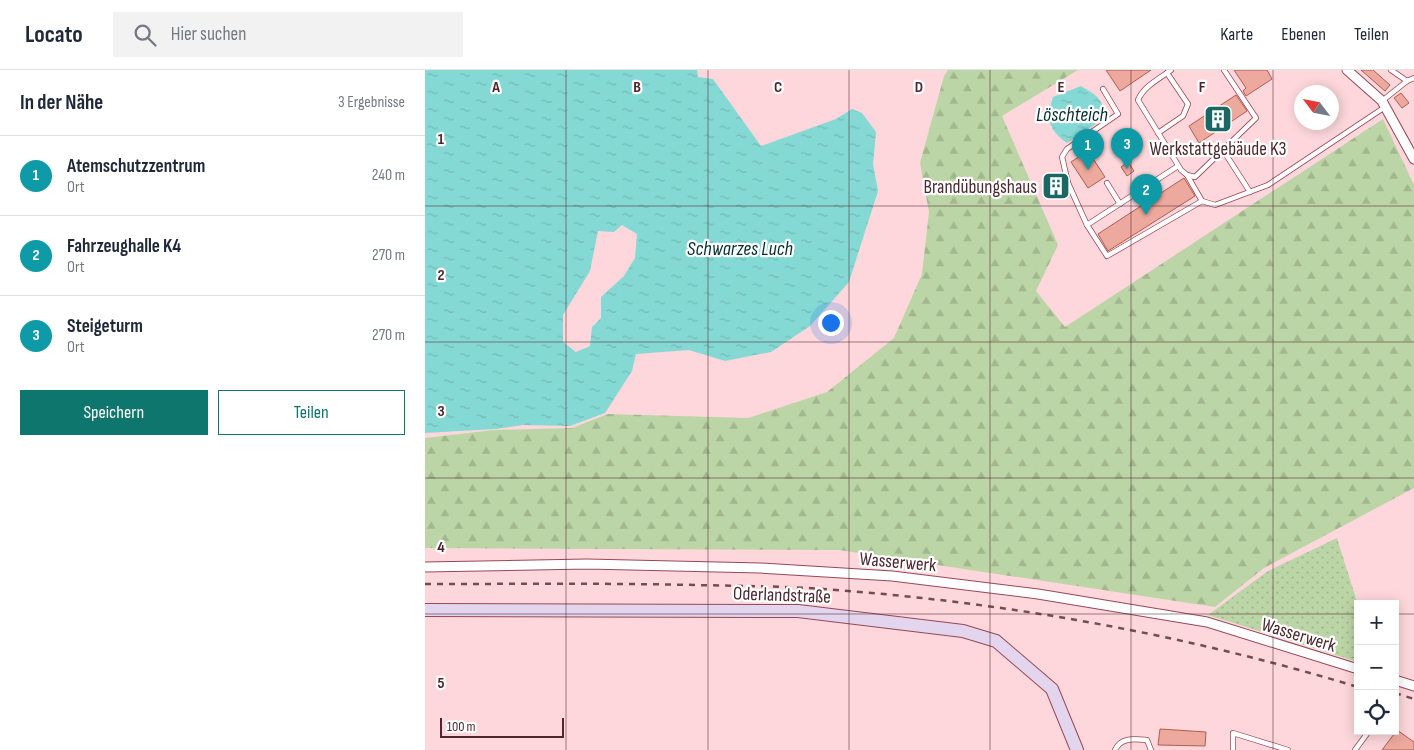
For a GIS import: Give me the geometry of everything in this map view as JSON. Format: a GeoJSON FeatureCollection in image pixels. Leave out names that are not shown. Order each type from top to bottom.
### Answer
{"type":"FeatureCollection","features":[{"type":"Feature","properties":{"kind":"street"},"geometry":{"type":"LineString","coordinates":[[1347,70],[1384,104],[1414,159]]}},
{"type":"Feature","properties":{"kind":"street","name":"Wasserwerk"},"geometry":{"type":"LineString","coordinates":[[425,567],[587,564],[760,568],[892,576],[1038,594],[1207,622],[1354,668]]}},
{"type":"Feature","properties":{"kind":"street","name":"Oderlandstraße"},"geometry":{"type":"LineString","coordinates":[[425,610],[798,611],[963,632],[996,641],[1052,689],[1077,750]]}},
{"type":"Feature","properties":{"kind":"street"},"geometry":{"type":"LineString","coordinates":[[1399,681],[1414,686]]}},
{"type":"Feature","properties":{"kind":"lane"},"geometry":{"type":"LineString","coordinates":[[1187,175],[1195,177],[1200,174],[1255,118],[1224,70]]}},
{"type":"Feature","properties":{"kind":"lane"},"geometry":{"type":"LineString","coordinates":[[1391,70],[1407,81]]}},
{"type":"Feature","properties":{"kind":"lane"},"geometry":{"type":"LineString","coordinates":[[1158,134],[1183,116],[1187,104],[1169,71],[1150,84],[1141,93],[1138,100],[1158,134],[1178,166],[1187,175],[1202,201],[1215,205],[1268,185],[1384,104],[1407,81],[1414,78]]}},
{"type":"Feature","properties":{"kind":"lane"},"geometry":{"type":"LineString","coordinates":[[1103,89],[1119,114],[1067,149],[1062,158],[1068,183],[1087,225],[1107,256],[1202,201]]}},
{"type":"Feature","properties":{"kind":"lane"},"geometry":{"type":"LineString","coordinates":[[1223,150],[1250,192]]}},
{"type":"Feature","properties":{"kind":"lane"},"geometry":{"type":"LineString","coordinates":[[1087,225],[1178,166]]}},
{"type":"Feature","properties":{"kind":"lane"},"geometry":{"type":"LineString","coordinates":[[1107,183],[1121,204]]}},
{"type":"Feature","properties":{"kind":"lane"},"geometry":{"type":"LineString","coordinates":[[1233,750],[1233,733],[1288,750]]}},
{"type":"Feature","properties":{"kind":"lane"},"geometry":{"type":"LineString","coordinates":[[1355,750],[1366,735]]}},
{"type":"Feature","properties":{"kind":"lane"},"geometry":{"type":"LineString","coordinates":[[1115,750],[1117,744],[1127,739],[1147,740],[1151,750]]}},
{"type":"Feature","properties":{"kind":"green space"},"geometry":{"type":"Polygon","coordinates":[[[948,70],[1078,70],[1002,116],[1058,245],[1036,291],[1065,327],[1383,119],[1414,185],[1414,488],[1264,568],[1215,607],[839,550],[425,548],[425,438],[494,430],[572,428],[608,414],[748,418],[827,392],[894,338],[922,274],[929,212],[920,163],[944,76],[948,70]]]}},
{"type":"Feature","properties":{"kind":"green space"},"geometry":{"type":"Polygon","coordinates":[[[1337,538],[1356,600],[1354,600],[1354,661],[1208,615],[1268,571],[1337,538]]]}},
{"type":"Feature","properties":{"kind":"water","name":"Schwarzes Luch"},"geometry":{"type":"Polygon","coordinates":[[[425,70],[697,70],[698,77],[713,79],[761,146],[836,119],[852,109],[862,113],[876,132],[873,164],[878,191],[849,282],[810,326],[771,352],[725,361],[689,350],[636,354],[632,371],[605,413],[570,426],[523,425],[496,429],[425,433],[425,70]],[[622,225],[614,232],[598,231],[590,271],[563,315],[563,342],[576,352],[590,346],[592,327],[601,318],[601,297],[624,276],[635,258],[637,234],[622,225]]]}},
{"type":"Feature","properties":{"kind":"water","name":"Löschteich"},"geometry":{"type":"Polygon","coordinates":[[[1081,86],[1101,102],[1103,119],[1067,143],[1052,128],[1049,118],[1051,105],[1053,97],[1081,86]]]}},
{"type":"Feature","properties":{"kind":"building"},"geometry":{"type":"Polygon","coordinates":[[[1106,70],[1151,70],[1120,91],[1106,70]]]}},
{"type":"Feature","properties":{"kind":"building"},"geometry":{"type":"Polygon","coordinates":[[[1234,70],[1267,70],[1272,79],[1246,96],[1243,91],[1246,88],[1234,70]]]}},
{"type":"Feature","properties":{"kind":"building"},"geometry":{"type":"Polygon","coordinates":[[[1361,70],[1373,70],[1390,85],[1385,91],[1361,70]]]}},
{"type":"Feature","properties":{"kind":"building"},"geometry":{"type":"Polygon","coordinates":[[[1401,93],[1409,103],[1402,108],[1394,98],[1401,93]]]}},
{"type":"Feature","properties":{"kind":"building","name":"Werkstattgebäude K3"},"geometry":{"type":"Polygon","coordinates":[[[1236,95],[1247,111],[1199,143],[1189,126],[1236,95]]]}},
{"type":"Feature","properties":{"kind":"building"},"geometry":{"type":"Polygon","coordinates":[[[1088,151],[1105,177],[1088,188],[1071,162],[1088,151]]]}},
{"type":"Feature","properties":{"kind":"building"},"geometry":{"type":"Polygon","coordinates":[[[1128,162],[1134,171],[1127,176],[1121,167],[1128,162]]]}},
{"type":"Feature","properties":{"kind":"building","name":"Brandübungshaus"},"geometry":{"type":"Polygon","coordinates":[[[1060,177],[1065,192],[1052,196],[1048,180],[1060,177]]]}},
{"type":"Feature","properties":{"kind":"building"},"geometry":{"type":"Polygon","coordinates":[[[1184,178],[1195,196],[1108,251],[1098,234],[1184,178]]]}},
{"type":"Feature","properties":{"kind":"building"},"geometry":{"type":"Polygon","coordinates":[[[1160,729],[1206,732],[1205,746],[1158,745],[1160,729]]]}},
{"type":"Feature","properties":{"kind":"building"},"geometry":{"type":"Polygon","coordinates":[[[1399,731],[1414,742],[1414,750],[1382,750],[1393,735],[1399,735],[1399,731]]]}},
{"type":"Feature","properties":{"kind":"railway"},"geometry":{"type":"LineString","coordinates":[[425,584],[759,586],[823,589],[959,602],[1093,623],[1160,636],[1226,651],[1354,686]]}},
{"type":"Feature","properties":{"kind":"railway"},"geometry":{"type":"LineString","coordinates":[[1399,694],[1414,699]]}},
{"type":"Feature","properties":{"kind":"place","name":"Werkstattgebäude K3"},"geometry":{"type":"Point","coordinates":[1218,119]}},
{"type":"Feature","properties":{"kind":"place","name":"Steigeturm"},"geometry":{"type":"Point","coordinates":[1127,169]}},
{"type":"Feature","properties":{"kind":"place","name":"Atemschutzzentrum"},"geometry":{"type":"Point","coordinates":[1088,170]}},
{"type":"Feature","properties":{"kind":"place","name":"Brandübungshaus"},"geometry":{"type":"Point","coordinates":[1056,186]}},
{"type":"Feature","properties":{"kind":"place","name":"Fahrzeughalle K4"},"geometry":{"type":"Point","coordinates":[1146,215]}}]}
